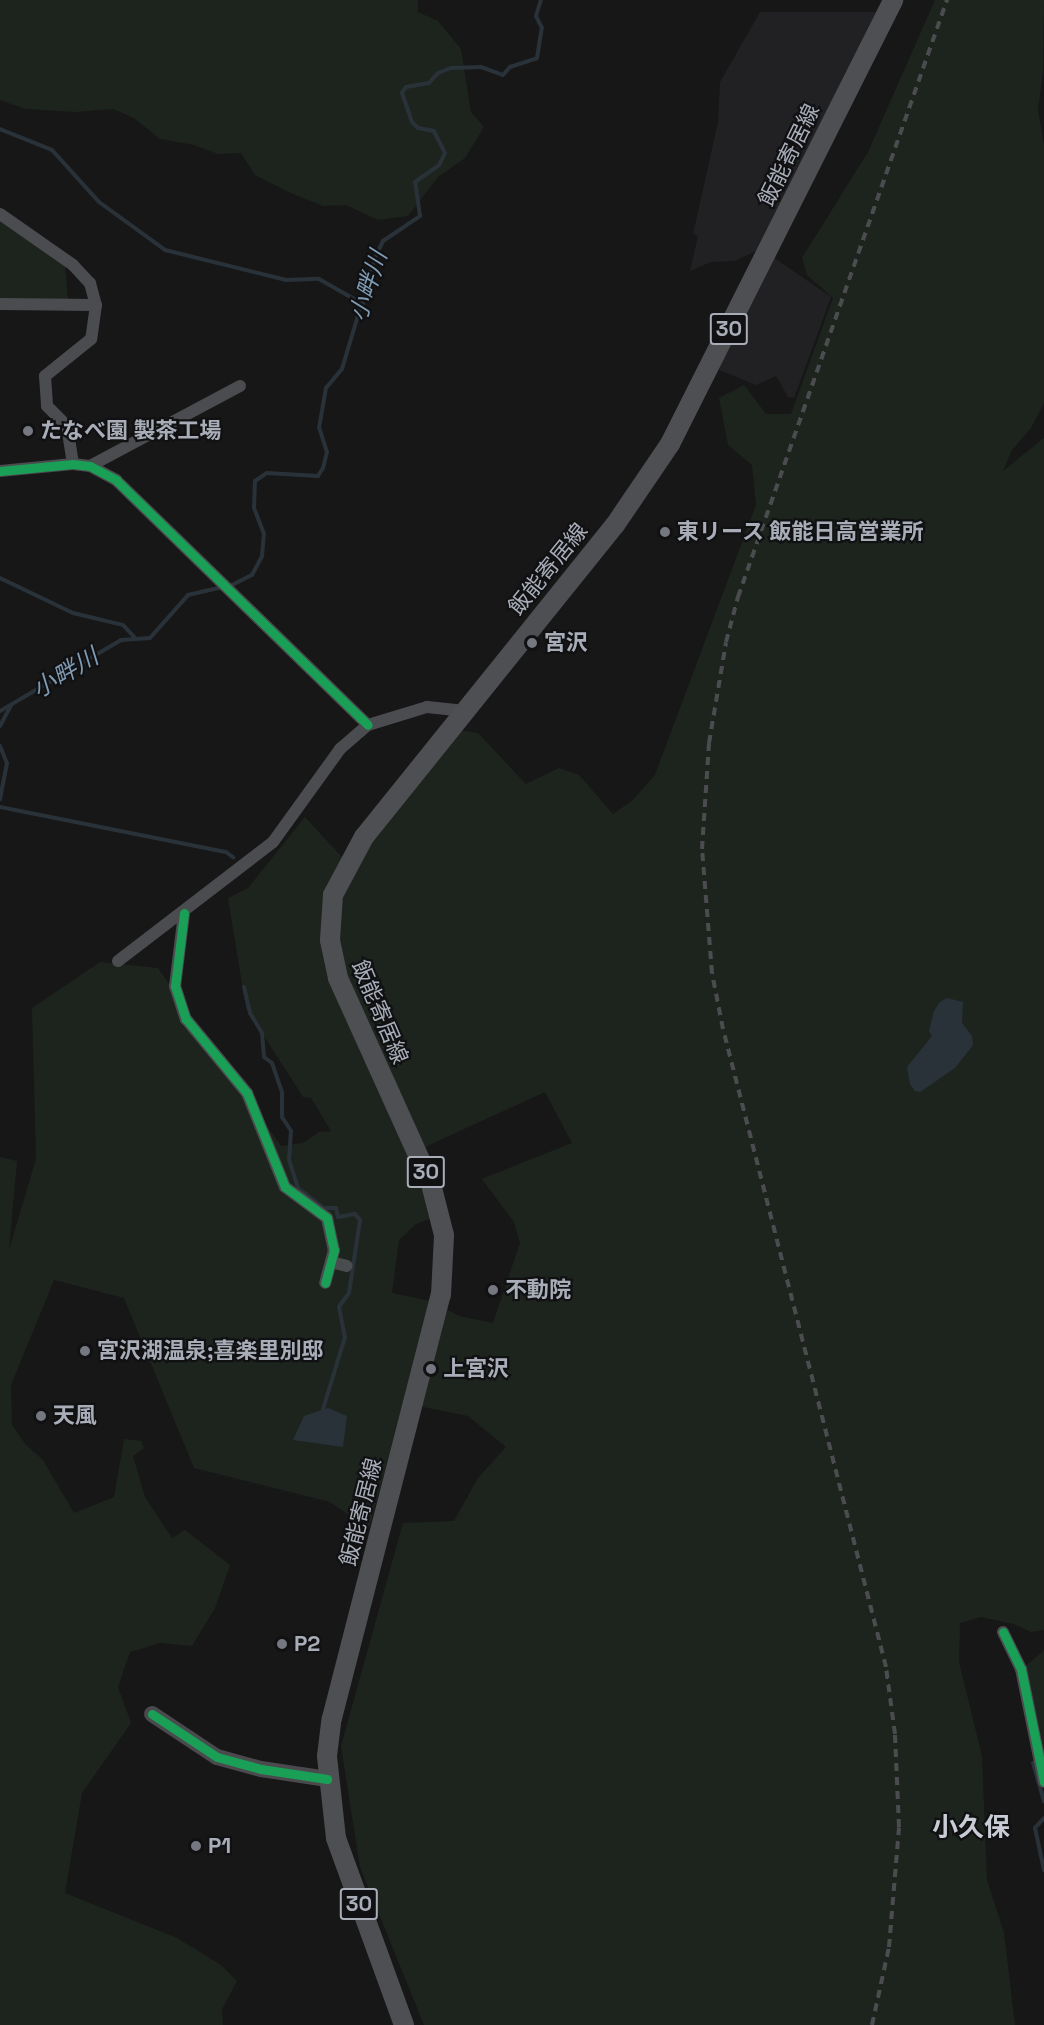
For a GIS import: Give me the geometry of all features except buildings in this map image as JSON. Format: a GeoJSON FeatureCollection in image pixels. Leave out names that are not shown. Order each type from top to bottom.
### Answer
{"type":"FeatureCollection","features":[{"type":"Feature","properties":{"kind":"main road","name":"飯能寄居線"},"geometry":{"type":"LineString","coordinates":[[404,2025],[336,1838],[327,1779],[332,1718],[438,1306],[445,1256],[442,1218],[431,1184],[338,978],[332,958],[330,916],[333,895],[351,857],[464,711],[615,525],[670,444],[893,0]]}},
{"type":"Feature","properties":{"kind":"street"},"geometry":{"type":"LineString","coordinates":[[0,214],[20,224],[83,274],[96,305],[91,339],[45,376],[47,406],[67,426],[73,464]]}},
{"type":"Feature","properties":{"kind":"street"},"geometry":{"type":"LineString","coordinates":[[0,304],[96,305]]}},
{"type":"Feature","properties":{"kind":"street"},"geometry":{"type":"LineString","coordinates":[[90,466],[240,386]]}},
{"type":"Feature","properties":{"kind":"street"},"geometry":{"type":"LineString","coordinates":[[0,471],[73,464],[90,466],[116,480],[368,725]]}},
{"type":"Feature","properties":{"kind":"street"},"geometry":{"type":"LineString","coordinates":[[118,961],[184,913],[273,842],[340,749],[368,725],[427,706],[464,711]]}},
{"type":"Feature","properties":{"kind":"street"},"geometry":{"type":"LineString","coordinates":[[184,913],[176,986],[186,1019],[247,1093],[285,1187],[327,1218],[334,1239],[325,1283]]}},
{"type":"Feature","properties":{"kind":"street"},"geometry":{"type":"LineString","coordinates":[[331,1262],[347,1266]]}},
{"type":"Feature","properties":{"kind":"street"},"geometry":{"type":"LineString","coordinates":[[1003,1632],[1021,1669],[1044,1782]]}},
{"type":"Feature","properties":{"kind":"street"},"geometry":{"type":"LineString","coordinates":[[152,1714],[217,1757],[272,1772],[327,1779]]}},
{"type":"Feature","properties":{"kind":"shaded area"},"geometry":{"type":"Polygon","coordinates":[[[0,0],[418,0],[418,12],[438,21],[461,49],[471,112],[484,127],[465,158],[438,177],[408,216],[378,220],[346,205],[323,206],[255,175],[241,153],[218,154],[194,145],[160,139],[134,118],[113,109],[76,112],[25,109],[0,100],[0,0]]]}},
{"type":"Feature","properties":{"kind":"shaded area"},"geometry":{"type":"Polygon","coordinates":[[[935,0],[1044,0],[1043,72],[1038,110],[1044,145],[1044,403],[1031,428],[1012,450],[1003,471],[1044,438],[1044,1630],[1031,1632],[1014,1624],[981,1617],[960,1623],[959,1662],[982,1756],[987,1880],[1004,1933],[1015,2025],[424,2025],[360,1867],[341,1746],[403,1523],[454,1521],[478,1478],[506,1447],[468,1416],[403,1403],[369,1529],[330,1502],[194,1468],[124,1298],[54,1280],[11,1385],[12,1425],[26,1445],[43,1460],[74,1513],[114,1497],[124,1439],[141,1441],[144,1448],[133,1456],[145,1497],[172,1538],[185,1530],[230,1565],[215,1608],[192,1646],[160,1643],[130,1652],[118,1687],[131,1723],[82,1793],[65,1893],[177,1938],[221,1965],[237,1981],[222,2009],[223,2025],[0,2025],[0,1157],[17,1161],[9,1250],[36,1159],[32,1008],[100,962],[158,968],[281,1146],[303,1143],[319,1132],[331,1131],[311,1098],[303,1097],[246,1008],[228,898],[248,888],[305,817],[350,866],[459,730],[478,733],[526,784],[559,768],[579,775],[613,814],[633,800],[655,775],[756,505],[752,465],[728,445],[719,398],[744,385],[766,414],[791,414],[833,298],[807,275],[802,258],[868,152],[935,0]],[[545,1092],[427,1146],[416,1171],[435,1217],[416,1224],[399,1240],[392,1293],[430,1301],[459,1316],[493,1323],[520,1243],[514,1222],[482,1179],[572,1143],[545,1092]]]}},
{"type":"Feature","properties":{"kind":"shaded area"},"geometry":{"type":"Polygon","coordinates":[[[760,12],[876,12],[756,251],[735,261],[711,262],[690,271],[698,236],[693,234],[718,122],[720,82],[760,12]]]}},
{"type":"Feature","properties":{"kind":"shaded area"},"geometry":{"type":"Polygon","coordinates":[[[0,210],[65,265],[68,300],[0,303],[0,210]]]}},
{"type":"Feature","properties":{"kind":"shaded area"},"geometry":{"type":"Polygon","coordinates":[[[773,257],[831,297],[794,398],[788,397],[776,376],[756,385],[717,369],[773,257]]]}},
{"type":"Feature","properties":{"kind":"shaded area"},"geometry":{"type":"Polygon","coordinates":[[[947,998],[963,1002],[962,1023],[972,1036],[973,1045],[955,1068],[920,1092],[915,1091],[910,1084],[907,1067],[932,1036],[929,1031],[934,1011],[940,1002],[947,998]]]}},
{"type":"Feature","properties":{"kind":"shaded area"},"geometry":{"type":"Polygon","coordinates":[[[328,1408],[347,1416],[343,1447],[293,1440],[304,1416],[328,1408]]]}},
{"type":"Feature","properties":{"kind":"shaded area"},"geometry":{"type":"Polygon","coordinates":[[[1044,1650],[1044,1763],[1017,1674],[1044,1650]]]}},
{"type":"Feature","properties":{"kind":"waterway","name":"小畔川"},"geometry":{"type":"LineString","coordinates":[[232,585],[252,575],[262,556],[264,534],[254,508],[255,481],[267,473],[318,476],[323,468],[327,452],[319,428],[326,388],[342,369],[375,258],[383,241],[420,216],[415,182],[439,165],[445,153],[434,131],[418,128],[412,122],[402,93],[406,87],[429,83],[438,73],[451,68],[481,67],[503,75],[510,67],[537,58],[542,28],[536,16],[541,0]]}},
{"type":"Feature","properties":{"kind":"waterway"},"geometry":{"type":"LineString","coordinates":[[0,129],[52,150],[99,202],[165,250],[286,280],[319,279],[363,304]]}},
{"type":"Feature","properties":{"kind":"waterway"},"geometry":{"type":"LineString","coordinates":[[0,578],[73,613],[123,625],[135,638]]}},
{"type":"Feature","properties":{"kind":"waterway","name":"小畔川"},"geometry":{"type":"LineString","coordinates":[[0,711],[121,640],[150,638],[188,595],[219,588]]}},
{"type":"Feature","properties":{"kind":"waterway"},"geometry":{"type":"LineString","coordinates":[[0,726],[11,705]]}},
{"type":"Feature","properties":{"kind":"waterway"},"geometry":{"type":"LineString","coordinates":[[0,746],[7,763],[0,799]]}},
{"type":"Feature","properties":{"kind":"waterway"},"geometry":{"type":"LineString","coordinates":[[0,807],[226,852],[233,857]]}},
{"type":"Feature","properties":{"kind":"waterway"},"geometry":{"type":"LineString","coordinates":[[244,987],[250,1013],[262,1033],[264,1057],[272,1063],[282,1092],[282,1117],[291,1131],[289,1160],[298,1188],[324,1208],[336,1208],[338,1217],[355,1214],[360,1220],[349,1293],[339,1307],[345,1337],[323,1409]]}},
{"type":"Feature","properties":{"kind":"waterway"},"geometry":{"type":"LineString","coordinates":[[1033,1763],[1044,1801]]}},
{"type":"Feature","properties":{"kind":"waterway"},"geometry":{"type":"LineString","coordinates":[[1044,1818],[1035,1828],[1044,1870]]}},
{"type":"Feature","properties":{"kind":"railway"},"geometry":{"type":"LineString","coordinates":[[872,2025],[889,1947],[899,1827],[895,1734],[886,1667],[723,1029],[712,973],[702,849],[709,743],[726,642],[738,597],[947,0]]}},
{"type":"Feature","properties":{"kind":"cycle path"},"geometry":{"type":"LineString","coordinates":[[0,471],[73,464],[90,466],[116,480],[368,725]]}},
{"type":"Feature","properties":{"kind":"cycle path"},"geometry":{"type":"LineString","coordinates":[[184,913],[175,986],[186,1019],[247,1093],[285,1187],[327,1218],[334,1250],[325,1283]]}},
{"type":"Feature","properties":{"kind":"cycle path"},"geometry":{"type":"LineString","coordinates":[[1003,1632],[1021,1669],[1044,1782]]}},
{"type":"Feature","properties":{"kind":"cycle path"},"geometry":{"type":"LineString","coordinates":[[152,1714],[217,1757],[261,1769],[327,1779]]}},
{"type":"Feature","properties":{"kind":"place","name":"たなべ園 製茶工場"},"geometry":{"type":"Point","coordinates":[28,431]}},
{"type":"Feature","properties":{"kind":"place","name":"東リース 飯能日高営業所"},"geometry":{"type":"Point","coordinates":[665,532]}},
{"type":"Feature","properties":{"kind":"place","name":"宮沢"},"geometry":{"type":"Point","coordinates":[532,643]}},
{"type":"Feature","properties":{"kind":"place","name":"不動院"},"geometry":{"type":"Point","coordinates":[493,1290]}},
{"type":"Feature","properties":{"kind":"place","name":"宮沢湖温泉;喜楽里別邸"},"geometry":{"type":"Point","coordinates":[85,1351]}},
{"type":"Feature","properties":{"kind":"place","name":"上宮沢"},"geometry":{"type":"Point","coordinates":[431,1369]}},
{"type":"Feature","properties":{"kind":"place","name":"天風"},"geometry":{"type":"Point","coordinates":[41,1416]}},
{"type":"Feature","properties":{"kind":"place","name":"P2"},"geometry":{"type":"Point","coordinates":[282,1644]}},
{"type":"Feature","properties":{"kind":"place","name":"P1"},"geometry":{"type":"Point","coordinates":[196,1846]}},
{"type":"Feature","properties":{"kind":"district","name":"小久保"},"geometry":{"type":"Point","coordinates":[971,1828]}}]}
